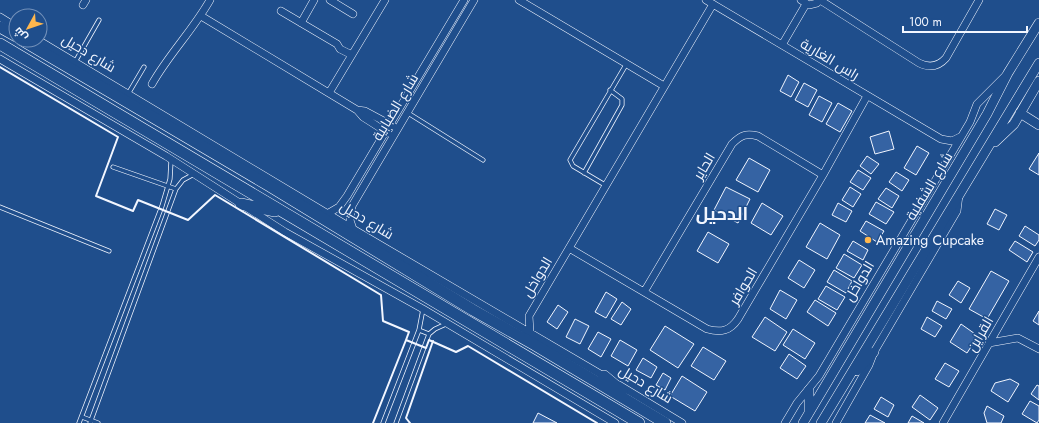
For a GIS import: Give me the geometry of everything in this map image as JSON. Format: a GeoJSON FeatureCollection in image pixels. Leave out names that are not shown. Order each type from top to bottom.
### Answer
{"type":"FeatureCollection","features":[{"type":"Feature","properties":{"kind":"main road"},"geometry":{"type":"LineString","coordinates":[[0,44],[639,423]]}},
{"type":"Feature","properties":{"kind":"main road","name":"شارع دحيل"},"geometry":{"type":"LineString","coordinates":[[36,48],[280,192],[473,310],[535,345],[665,423]]}},
{"type":"Feature","properties":{"kind":"main road"},"geometry":{"type":"LineString","coordinates":[[280,192],[299,195]]}},
{"type":"Feature","properties":{"kind":"main road"},"geometry":{"type":"LineString","coordinates":[[241,204],[284,213]]}},
{"type":"Feature","properties":{"kind":"main road"},"geometry":{"type":"LineString","coordinates":[[473,310],[500,315]]}},
{"type":"Feature","properties":{"kind":"main road"},"geometry":{"type":"LineString","coordinates":[[530,332],[535,345]]}},
{"type":"Feature","properties":{"kind":"main road"},"geometry":{"type":"LineString","coordinates":[[604,376],[652,415]]}},
{"type":"Feature","properties":{"kind":"street"},"geometry":{"type":"LineString","coordinates":[[152,84],[168,58],[201,16],[210,0]]}},
{"type":"Feature","properties":{"kind":"street"},"geometry":{"type":"LineString","coordinates":[[301,23],[314,0]]}},
{"type":"Feature","properties":{"kind":"street"},"geometry":{"type":"LineString","coordinates":[[330,0],[353,14]]}},
{"type":"Feature","properties":{"kind":"street"},"geometry":{"type":"LineString","coordinates":[[329,93],[385,0]]}},
{"type":"Feature","properties":{"kind":"street","name":"شارع الضبابية"},"geometry":{"type":"LineString","coordinates":[[327,214],[342,204],[464,0]]}},
{"type":"Feature","properties":{"kind":"street","name":"شارع الضبابية"},"geometry":{"type":"LineString","coordinates":[[353,229],[350,220],[352,206],[474,0]]}},
{"type":"Feature","properties":{"kind":"street"},"geometry":{"type":"LineString","coordinates":[[519,0],[664,86]]}},
{"type":"Feature","properties":{"kind":"street","name":"راس الغارية"},"geometry":{"type":"LineString","coordinates":[[706,0],[941,139]]}},
{"type":"Feature","properties":{"kind":"street"},"geometry":{"type":"LineString","coordinates":[[782,45],[803,2],[814,5],[820,0],[919,63],[931,66],[940,64],[946,58],[979,0]]}},
{"type":"Feature","properties":{"kind":"street","name":"الدواخل"},"geometry":{"type":"LineString","coordinates":[[511,321],[522,320],[529,316],[713,4]]}},
{"type":"Feature","properties":{"kind":"street"},"geometry":{"type":"LineString","coordinates":[[281,11],[337,44],[343,45],[353,53]]}},
{"type":"Feature","properties":{"kind":"street"},"geometry":{"type":"LineString","coordinates":[[201,16],[357,110],[362,117],[393,136]]}},
{"type":"Feature","properties":{"kind":"street","name":"شارع الشفلية"},"geometry":{"type":"LineString","coordinates":[[803,423],[987,114],[1008,73],[1039,23]]}},
{"type":"Feature","properties":{"kind":"street","name":"شارع دحيل"},"geometry":{"type":"LineString","coordinates":[[48,46],[299,195],[327,214],[530,332],[682,423]]}},
{"type":"Feature","properties":{"kind":"street"},"geometry":{"type":"LineString","coordinates":[[0,59],[171,160],[285,232],[423,308],[615,423]]}},
{"type":"Feature","properties":{"kind":"street"},"geometry":{"type":"LineString","coordinates":[[821,423],[1039,63]]}},
{"type":"Feature","properties":{"kind":"street","name":"الدواخل"},"geometry":{"type":"LineString","coordinates":[[786,423],[797,403],[819,376],[970,122],[977,104],[1008,73]]}},
{"type":"Feature","properties":{"kind":"street"},"geometry":{"type":"LineString","coordinates":[[975,169],[1000,136],[1014,124],[1038,83]]}},
{"type":"Feature","properties":{"kind":"street"},"geometry":{"type":"LineString","coordinates":[[1038,83],[1039,97]]}},
{"type":"Feature","properties":{"kind":"street","name":"الحوافر"},"geometry":{"type":"LineString","coordinates":[[569,248],[707,329],[716,332],[726,331],[733,326],[823,176],[867,96]]}},
{"type":"Feature","properties":{"kind":"street"},"geometry":{"type":"LineString","coordinates":[[357,110],[365,111],[398,128]]}},
{"type":"Feature","properties":{"kind":"street"},"geometry":{"type":"LineString","coordinates":[[1020,113],[1039,125]]}},
{"type":"Feature","properties":{"kind":"street","name":"الحاير"},"geometry":{"type":"LineString","coordinates":[[644,292],[732,144],[742,135],[747,134],[758,136],[823,176]]}},
{"type":"Feature","properties":{"kind":"street"},"geometry":{"type":"LineString","coordinates":[[941,139],[952,141],[962,135]]}},
{"type":"Feature","properties":{"kind":"street"},"geometry":{"type":"LineString","coordinates":[[941,139],[948,149],[949,157]]}},
{"type":"Feature","properties":{"kind":"street"},"geometry":{"type":"LineString","coordinates":[[840,422],[874,352],[957,211],[959,194]]}},
{"type":"Feature","properties":{"kind":"street","name":"القراين"},"geometry":{"type":"LineString","coordinates":[[943,423],[1039,257]]}},
{"type":"Feature","properties":{"kind":"street","name":"الدواخل"},"geometry":{"type":"LineString","coordinates":[[529,316],[530,332]]}},
{"type":"Feature","properties":{"kind":"street"},"geometry":{"type":"LineString","coordinates":[[989,343],[1018,338],[1039,349]]}},
{"type":"Feature","properties":{"kind":"street"},"geometry":{"type":"LineString","coordinates":[[843,386],[874,352]]}},
{"type":"Feature","properties":{"kind":"street"},"geometry":{"type":"LineString","coordinates":[[809,390],[809,413]]}},
{"type":"Feature","properties":{"kind":"lane"},"geometry":{"type":"LineString","coordinates":[[75,62],[99,20]]}},
{"type":"Feature","properties":{"kind":"lane"},"geometry":{"type":"LineString","coordinates":[[605,185],[571,164],[570,158],[627,63]]}},
{"type":"Feature","properties":{"kind":"lane"},"geometry":{"type":"LineString","coordinates":[[128,94],[144,67]]}},
{"type":"Feature","properties":{"kind":"lane"},"geometry":{"type":"LineString","coordinates":[[584,172],[622,105],[622,98],[610,90]]}},
{"type":"Feature","properties":{"kind":"lane"},"geometry":{"type":"LineString","coordinates":[[408,112],[484,160]]}},
{"type":"Feature","properties":{"kind":"lane"},"geometry":{"type":"LineString","coordinates":[[80,423],[163,201],[171,173],[171,160]]}},
{"type":"Feature","properties":{"kind":"lane"},"geometry":{"type":"LineString","coordinates":[[113,167],[176,189]]}},
{"type":"Feature","properties":{"kind":"lane"},"geometry":{"type":"LineString","coordinates":[[91,422],[176,189],[183,180],[194,174]]}},
{"type":"Feature","properties":{"kind":"lane"},"geometry":{"type":"LineString","coordinates":[[163,201],[171,204]]}},
{"type":"Feature","properties":{"kind":"lane"},"geometry":{"type":"LineString","coordinates":[[0,207],[109,251]]}},
{"type":"Feature","properties":{"kind":"lane"},"geometry":{"type":"LineString","coordinates":[[383,423],[419,330],[423,308]]}},
{"type":"Feature","properties":{"kind":"lane"},"geometry":{"type":"LineString","coordinates":[[396,423],[429,334],[441,326],[449,324]]}},
{"type":"Feature","properties":{"kind":"lane"},"geometry":{"type":"LineString","coordinates":[[419,330],[429,334]]}},
{"type":"Feature","properties":{"kind":"lane"},"geometry":{"type":"LineString","coordinates":[[82,417],[91,422],[98,423]]}},
{"type":"Feature","properties":{"kind":"building"},"geometry":{"type":"Polygon","coordinates":[[[788,75],[799,82],[791,97],[780,91],[788,75]]]}},
{"type":"Feature","properties":{"kind":"building"},"geometry":{"type":"Polygon","coordinates":[[[804,83],[817,90],[808,107],[795,100],[804,83]]]}},
{"type":"Feature","properties":{"kind":"building"},"geometry":{"type":"Polygon","coordinates":[[[819,96],[832,103],[822,122],[809,115],[819,96]]]}},
{"type":"Feature","properties":{"kind":"building"},"geometry":{"type":"Polygon","coordinates":[[[838,103],[852,111],[840,132],[826,124],[838,103]]]}},
{"type":"Feature","properties":{"kind":"building"},"geometry":{"type":"Polygon","coordinates":[[[889,131],[894,149],[875,154],[870,137],[889,131]]]}},
{"type":"Feature","properties":{"kind":"building"},"geometry":{"type":"Polygon","coordinates":[[[917,146],[929,153],[916,175],[904,168],[917,146]]]}},
{"type":"Feature","properties":{"kind":"building"},"geometry":{"type":"Polygon","coordinates":[[[1039,153],[1039,175],[1029,169],[1039,153]]]}},
{"type":"Feature","properties":{"kind":"building"},"geometry":{"type":"Polygon","coordinates":[[[867,156],[879,164],[871,174],[860,166],[867,156]]]}},
{"type":"Feature","properties":{"kind":"building"},"geometry":{"type":"Polygon","coordinates":[[[749,158],[770,170],[758,192],[736,180],[749,158]]]}},
{"type":"Feature","properties":{"kind":"building"},"geometry":{"type":"Polygon","coordinates":[[[858,170],[871,178],[863,190],[850,182],[858,170]]]}},
{"type":"Feature","properties":{"kind":"building"},"geometry":{"type":"Polygon","coordinates":[[[896,172],[909,180],[902,191],[889,182],[896,172]]]}},
{"type":"Feature","properties":{"kind":"building"},"geometry":{"type":"Polygon","coordinates":[[[726,187],[750,199],[738,223],[714,210],[726,187]]]}},
{"type":"Feature","properties":{"kind":"building"},"geometry":{"type":"Polygon","coordinates":[[[850,187],[861,194],[853,207],[842,200],[850,187]]]}},
{"type":"Feature","properties":{"kind":"building"},"geometry":{"type":"Polygon","coordinates":[[[886,188],[899,196],[892,208],[878,199],[886,188]]]}},
{"type":"Feature","properties":{"kind":"building"},"geometry":{"type":"Polygon","coordinates":[[[876,202],[894,212],[886,224],[869,214],[876,202]]]}},
{"type":"Feature","properties":{"kind":"building"},"geometry":{"type":"Polygon","coordinates":[[[762,203],[783,216],[771,235],[751,223],[762,203]]]}},
{"type":"Feature","properties":{"kind":"building"},"geometry":{"type":"Polygon","coordinates":[[[838,203],[852,211],[846,222],[832,215],[838,203]]]}},
{"type":"Feature","properties":{"kind":"building"},"geometry":{"type":"Polygon","coordinates":[[[995,209],[1007,215],[999,230],[987,224],[995,209]]]}},
{"type":"Feature","properties":{"kind":"building"},"geometry":{"type":"Polygon","coordinates":[[[866,221],[884,231],[877,242],[860,231],[866,221]]]}},
{"type":"Feature","properties":{"kind":"building"},"geometry":{"type":"Polygon","coordinates":[[[820,223],[840,235],[827,259],[806,247],[820,223]]]}},
{"type":"Feature","properties":{"kind":"building"},"geometry":{"type":"Polygon","coordinates":[[[1025,226],[1039,235],[1039,240],[1035,246],[1019,236],[1025,226]]]}},
{"type":"Feature","properties":{"kind":"building"},"geometry":{"type":"Polygon","coordinates":[[[708,232],[729,244],[718,263],[697,251],[708,232]]]}},
{"type":"Feature","properties":{"kind":"building"},"geometry":{"type":"Polygon","coordinates":[[[853,241],[868,250],[863,260],[847,251],[853,241]]]}},
{"type":"Feature","properties":{"kind":"building"},"geometry":{"type":"Polygon","coordinates":[[[1015,241],[1033,252],[1027,262],[1009,250],[1015,241]]]}},
{"type":"Feature","properties":{"kind":"building"},"geometry":{"type":"Polygon","coordinates":[[[844,254],[862,265],[854,278],[836,268],[844,254]]]}},
{"type":"Feature","properties":{"kind":"building"},"geometry":{"type":"Polygon","coordinates":[[[799,260],[815,270],[804,288],[788,278],[799,260]]]}},
{"type":"Feature","properties":{"kind":"building"},"geometry":{"type":"Polygon","coordinates":[[[834,270],[852,281],[846,293],[827,282],[834,270]]]}},
{"type":"Feature","properties":{"kind":"building"},"geometry":{"type":"Polygon","coordinates":[[[991,271],[1009,281],[987,319],[969,309],[991,271]]]}},
{"type":"Feature","properties":{"kind":"building"},"geometry":{"type":"Polygon","coordinates":[[[958,281],[970,288],[961,303],[949,295],[958,281]]]}},
{"type":"Feature","properties":{"kind":"building"},"geometry":{"type":"Polygon","coordinates":[[[826,286],[845,297],[837,310],[818,299],[826,286]]]}},
{"type":"Feature","properties":{"kind":"building"},"geometry":{"type":"Polygon","coordinates":[[[780,290],[797,300],[786,319],[770,309],[780,290]]]}},
{"type":"Feature","properties":{"kind":"building"},"geometry":{"type":"Polygon","coordinates":[[[606,292],[617,299],[606,318],[595,312],[606,292]]]}},
{"type":"Feature","properties":{"kind":"building"},"geometry":{"type":"Polygon","coordinates":[[[815,300],[836,313],[828,326],[807,312],[815,300]]]}},
{"type":"Feature","properties":{"kind":"building"},"geometry":{"type":"Polygon","coordinates":[[[937,301],[952,309],[946,319],[932,311],[937,301]]]}},
{"type":"Feature","properties":{"kind":"building"},"geometry":{"type":"Polygon","coordinates":[[[622,302],[631,309],[621,325],[611,319],[622,302]]]}},
{"type":"Feature","properties":{"kind":"building"},"geometry":{"type":"Polygon","coordinates":[[[558,305],[568,312],[557,329],[547,322],[558,305]]]}},
{"type":"Feature","properties":{"kind":"building"},"geometry":{"type":"Polygon","coordinates":[[[1039,311],[1039,325],[1033,321],[1039,311]]]}},
{"type":"Feature","properties":{"kind":"building"},"geometry":{"type":"Polygon","coordinates":[[[765,317],[787,332],[775,351],[752,337],[765,317]]]}},
{"type":"Feature","properties":{"kind":"building"},"geometry":{"type":"Polygon","coordinates":[[[927,317],[942,326],[935,337],[921,329],[927,317]]]}},
{"type":"Feature","properties":{"kind":"building"},"geometry":{"type":"Polygon","coordinates":[[[575,319],[589,326],[580,344],[566,337],[575,319]]]}},
{"type":"Feature","properties":{"kind":"building"},"geometry":{"type":"Polygon","coordinates":[[[961,324],[978,336],[967,353],[950,342],[961,324]]]}},
{"type":"Feature","properties":{"kind":"building"},"geometry":{"type":"Polygon","coordinates":[[[665,326],[694,344],[678,368],[650,350],[665,326]]]}},
{"type":"Feature","properties":{"kind":"building"},"geometry":{"type":"Polygon","coordinates":[[[793,329],[815,343],[805,359],[783,345],[793,329]]]}},
{"type":"Feature","properties":{"kind":"building"},"geometry":{"type":"Polygon","coordinates":[[[598,332],[611,339],[601,357],[588,349],[598,332]]]}},
{"type":"Feature","properties":{"kind":"building"},"geometry":{"type":"Polygon","coordinates":[[[620,340],[637,350],[628,366],[611,356],[620,340]]]}},
{"type":"Feature","properties":{"kind":"building"},"geometry":{"type":"Polygon","coordinates":[[[703,347],[726,361],[714,380],[691,366],[703,347]]]}},
{"type":"Feature","properties":{"kind":"building"},"geometry":{"type":"Polygon","coordinates":[[[789,354],[806,366],[797,379],[780,368],[789,354]]]}},
{"type":"Feature","properties":{"kind":"building"},"geometry":{"type":"Polygon","coordinates":[[[643,358],[657,367],[651,378],[636,370],[643,358]]]}},
{"type":"Feature","properties":{"kind":"building"},"geometry":{"type":"Polygon","coordinates":[[[945,363],[959,371],[949,387],[935,379],[945,363]]]}},
{"type":"Feature","properties":{"kind":"building"},"geometry":{"type":"Polygon","coordinates":[[[663,373],[671,378],[665,390],[656,385],[663,373]]]}},
{"type":"Feature","properties":{"kind":"building"},"geometry":{"type":"Polygon","coordinates":[[[682,376],[707,392],[695,411],[670,396],[682,376]]]}},
{"type":"Feature","properties":{"kind":"building"},"geometry":{"type":"Polygon","coordinates":[[[1010,379],[1019,384],[1008,402],[991,391],[995,383],[1010,379]]]}},
{"type":"Feature","properties":{"kind":"building"},"geometry":{"type":"Polygon","coordinates":[[[1037,385],[1039,386],[1039,400],[1031,394],[1037,385]]]}},
{"type":"Feature","properties":{"kind":"building"},"geometry":{"type":"Polygon","coordinates":[[[920,395],[938,408],[930,420],[912,407],[920,395]]]}},
{"type":"Feature","properties":{"kind":"building"},"geometry":{"type":"Polygon","coordinates":[[[881,397],[894,405],[888,417],[874,409],[881,397]]]}},
{"type":"Feature","properties":{"kind":"building"},"geometry":{"type":"Polygon","coordinates":[[[1030,401],[1039,406],[1039,420],[1037,423],[1022,414],[1030,401]]]}},
{"type":"Feature","properties":{"kind":"building"},"geometry":{"type":"Polygon","coordinates":[[[987,406],[1004,416],[1001,423],[987,423],[984,413],[987,406]]]}},
{"type":"Feature","properties":{"kind":"building"},"geometry":{"type":"Polygon","coordinates":[[[538,413],[557,423],[533,423],[538,413]]]}},
{"type":"Feature","properties":{"kind":"building"},"geometry":{"type":"Polygon","coordinates":[[[870,415],[885,423],[865,423],[870,415]]]}},
{"type":"Feature","properties":{"kind":"building"},"geometry":{"type":"Polygon","coordinates":[[[912,416],[924,423],[908,423],[912,416]]]}},
{"type":"Feature","properties":{"kind":"wall"},"geometry":{"type":"LineString","coordinates":[[0,67],[118,137],[96,196],[133,211],[138,200],[188,220],[215,195],[381,295],[383,321],[409,332],[406,340],[426,348],[429,340],[456,352],[468,346],[597,423]]}},
{"type":"Feature","properties":{"kind":"wall"},"geometry":{"type":"LineString","coordinates":[[373,423],[406,340]]}},
{"type":"Feature","properties":{"kind":"wall"},"geometry":{"type":"LineString","coordinates":[[410,423],[406,418],[433,341]]}},
{"type":"Feature","properties":{"kind":"place","name":"Amazing Cupcake"},"geometry":{"type":"Point","coordinates":[868,240]}},
{"type":"Feature","properties":{"kind":"district","name":"الدحيل"},"geometry":{"type":"Point","coordinates":[722,214]}}]}
